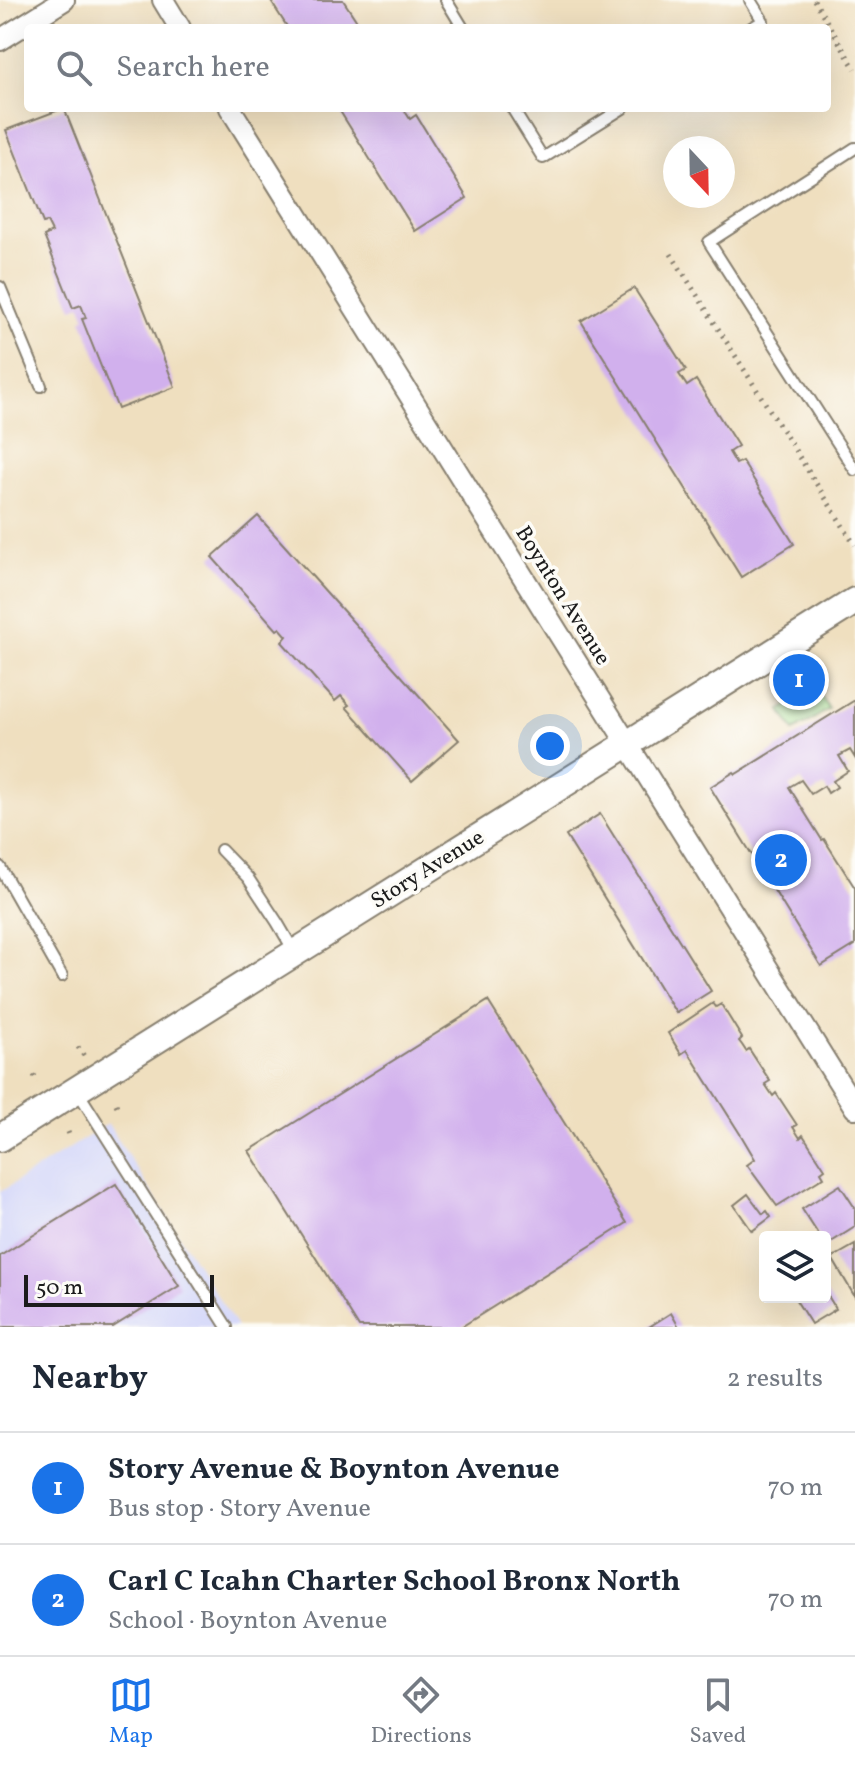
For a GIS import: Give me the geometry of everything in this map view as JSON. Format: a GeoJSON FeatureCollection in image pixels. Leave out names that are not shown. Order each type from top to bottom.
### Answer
{"type":"FeatureCollection","features":[{"type":"Feature","properties":{"kind":"street"},"geometry":{"type":"LineString","coordinates":[[26,24],[64,0]]}},
{"type":"Feature","properties":{"kind":"street"},"geometry":{"type":"LineString","coordinates":[[163,0],[178,24]]}},
{"type":"Feature","properties":{"kind":"street"},"geometry":{"type":"LineString","coordinates":[[0,40],[24,25]]}},
{"type":"Feature","properties":{"kind":"street","name":"Boynton Avenue"},"geometry":{"type":"LineString","coordinates":[[232,112],[855,1108]]}},
{"type":"Feature","properties":{"kind":"street","name":"Story Avenue"},"geometry":{"type":"LineString","coordinates":[[0,1138],[855,601]]}},
{"type":"Feature","properties":{"kind":"lane"},"geometry":{"type":"LineString","coordinates":[[446,0],[461,24]]}},
{"type":"Feature","properties":{"kind":"lane"},"geometry":{"type":"LineString","coordinates":[[750,0],[763,21],[758,24]]}},
{"type":"Feature","properties":{"kind":"lane"},"geometry":{"type":"LineString","coordinates":[[514,112],[543,158],[617,112]]}},
{"type":"Feature","properties":{"kind":"lane"},"geometry":{"type":"LineString","coordinates":[[855,148],[709,242],[855,470]]}},
{"type":"Feature","properties":{"kind":"lane"},"geometry":{"type":"LineString","coordinates":[[0,287],[41,386]]}},
{"type":"Feature","properties":{"kind":"lane"},"geometry":{"type":"LineString","coordinates":[[221,850],[248,878],[295,953]]}},
{"type":"Feature","properties":{"kind":"lane"},"geometry":{"type":"LineString","coordinates":[[0,867],[62,976]]}},
{"type":"Feature","properties":{"kind":"lane"},"geometry":{"type":"LineString","coordinates":[[77,1090],[227,1327]]}},
{"type":"Feature","properties":{"kind":"path"},"geometry":{"type":"LineString","coordinates":[[814,0],[828,24]]}},
{"type":"Feature","properties":{"kind":"path"},"geometry":{"type":"LineString","coordinates":[[831,29],[855,69]]}},
{"type":"Feature","properties":{"kind":"path"},"geometry":{"type":"LineString","coordinates":[[671,254],[855,545]]}},
{"type":"Feature","properties":{"kind":"path"},"geometry":{"type":"LineString","coordinates":[[78,1047],[84,1056]]}},
{"type":"Feature","properties":{"kind":"path"},"geometry":{"type":"LineString","coordinates":[[34,1075],[38,1082]]}},
{"type":"Feature","properties":{"kind":"shaded area"},"geometry":{"type":"Polygon","coordinates":[[[108,1124],[237,1327],[0,1327],[0,1192],[108,1124]]]}},
{"type":"Feature","properties":{"kind":"green space"},"geometry":{"type":"Polygon","coordinates":[[[816,688],[829,709],[794,731],[781,710],[816,688]]]}},
{"type":"Feature","properties":{"kind":"building"},"geometry":{"type":"Polygon","coordinates":[[[270,0],[343,0],[359,24],[285,24],[270,0]]]}},
{"type":"Feature","properties":{"kind":"building"},"geometry":{"type":"Polygon","coordinates":[[[53,112],[66,112],[175,387],[118,409],[82,319],[86,318],[81,305],[73,308],[44,236],[52,232],[47,222],[43,223],[6,130],[53,112]]]}},
{"type":"Feature","properties":{"kind":"building"},"geometry":{"type":"Polygon","coordinates":[[[341,112],[406,112],[410,119],[416,115],[467,198],[415,231],[341,112]]]}},
{"type":"Feature","properties":{"kind":"building"},"geometry":{"type":"Polygon","coordinates":[[[634,288],[686,370],[679,374],[687,386],[696,380],[738,446],[729,452],[736,464],[742,461],[794,544],[741,577],[581,321],[634,288]]]}},
{"type":"Feature","properties":{"kind":"building"},"geometry":{"type":"Polygon","coordinates":[[[258,516],[459,740],[412,781],[346,707],[349,705],[341,696],[335,701],[282,642],[287,636],[280,628],[277,630],[212,557],[258,516]]]}},
{"type":"Feature","properties":{"kind":"building"},"geometry":{"type":"Polygon","coordinates":[[[855,700],[855,758],[850,750],[839,756],[848,771],[833,781],[837,787],[828,793],[824,786],[811,794],[801,780],[789,787],[855,888],[855,945],[821,966],[710,787],[855,700]]]}},
{"type":"Feature","properties":{"kind":"building"},"geometry":{"type":"Polygon","coordinates":[[[600,814],[711,991],[676,1013],[566,836],[600,814]]]}},
{"type":"Feature","properties":{"kind":"building"},"geometry":{"type":"Polygon","coordinates":[[[488,1001],[627,1223],[461,1327],[359,1327],[249,1151],[488,1001]]]}},
{"type":"Feature","properties":{"kind":"building"},"geometry":{"type":"Polygon","coordinates":[[[713,1003],[716,1007],[721,1004],[742,1038],[739,1041],[746,1051],[749,1049],[770,1081],[765,1084],[773,1096],[776,1093],[797,1125],[793,1127],[800,1138],[803,1135],[825,1169],[821,1172],[824,1177],[777,1206],[747,1165],[755,1159],[742,1137],[687,1050],[681,1054],[668,1033],[713,1003]]]}},
{"type":"Feature","properties":{"kind":"building"},"geometry":{"type":"Polygon","coordinates":[[[116,1184],[179,1286],[113,1327],[0,1327],[0,1256],[116,1184]]]}},
{"type":"Feature","properties":{"kind":"building"},"geometry":{"type":"Polygon","coordinates":[[[840,1185],[855,1208],[855,1227],[831,1242],[831,1231],[816,1231],[802,1209],[840,1185]]]}},
{"type":"Feature","properties":{"kind":"building"},"geometry":{"type":"Polygon","coordinates":[[[748,1194],[763,1214],[767,1211],[771,1217],[752,1231],[734,1205],[748,1194]]]}},
{"type":"Feature","properties":{"kind":"building"},"geometry":{"type":"Polygon","coordinates":[[[855,1245],[855,1297],[832,1258],[855,1245]]]}},
{"type":"Feature","properties":{"kind":"building"},"geometry":{"type":"Polygon","coordinates":[[[831,1301],[836,1309],[811,1324],[798,1303],[831,1301]]]}},
{"type":"Feature","properties":{"kind":"building"},"geometry":{"type":"Polygon","coordinates":[[[671,1313],[679,1327],[649,1327],[671,1313]]]}},
{"type":"Feature","properties":{"kind":"place","name":"Story Avenue & Boynton Avenue"},"geometry":{"type":"Point","coordinates":[799,680]}},
{"type":"Feature","properties":{"kind":"place","name":"Carl C Icahn Charter School Bronx North"},"geometry":{"type":"Point","coordinates":[781,860]}}]}
